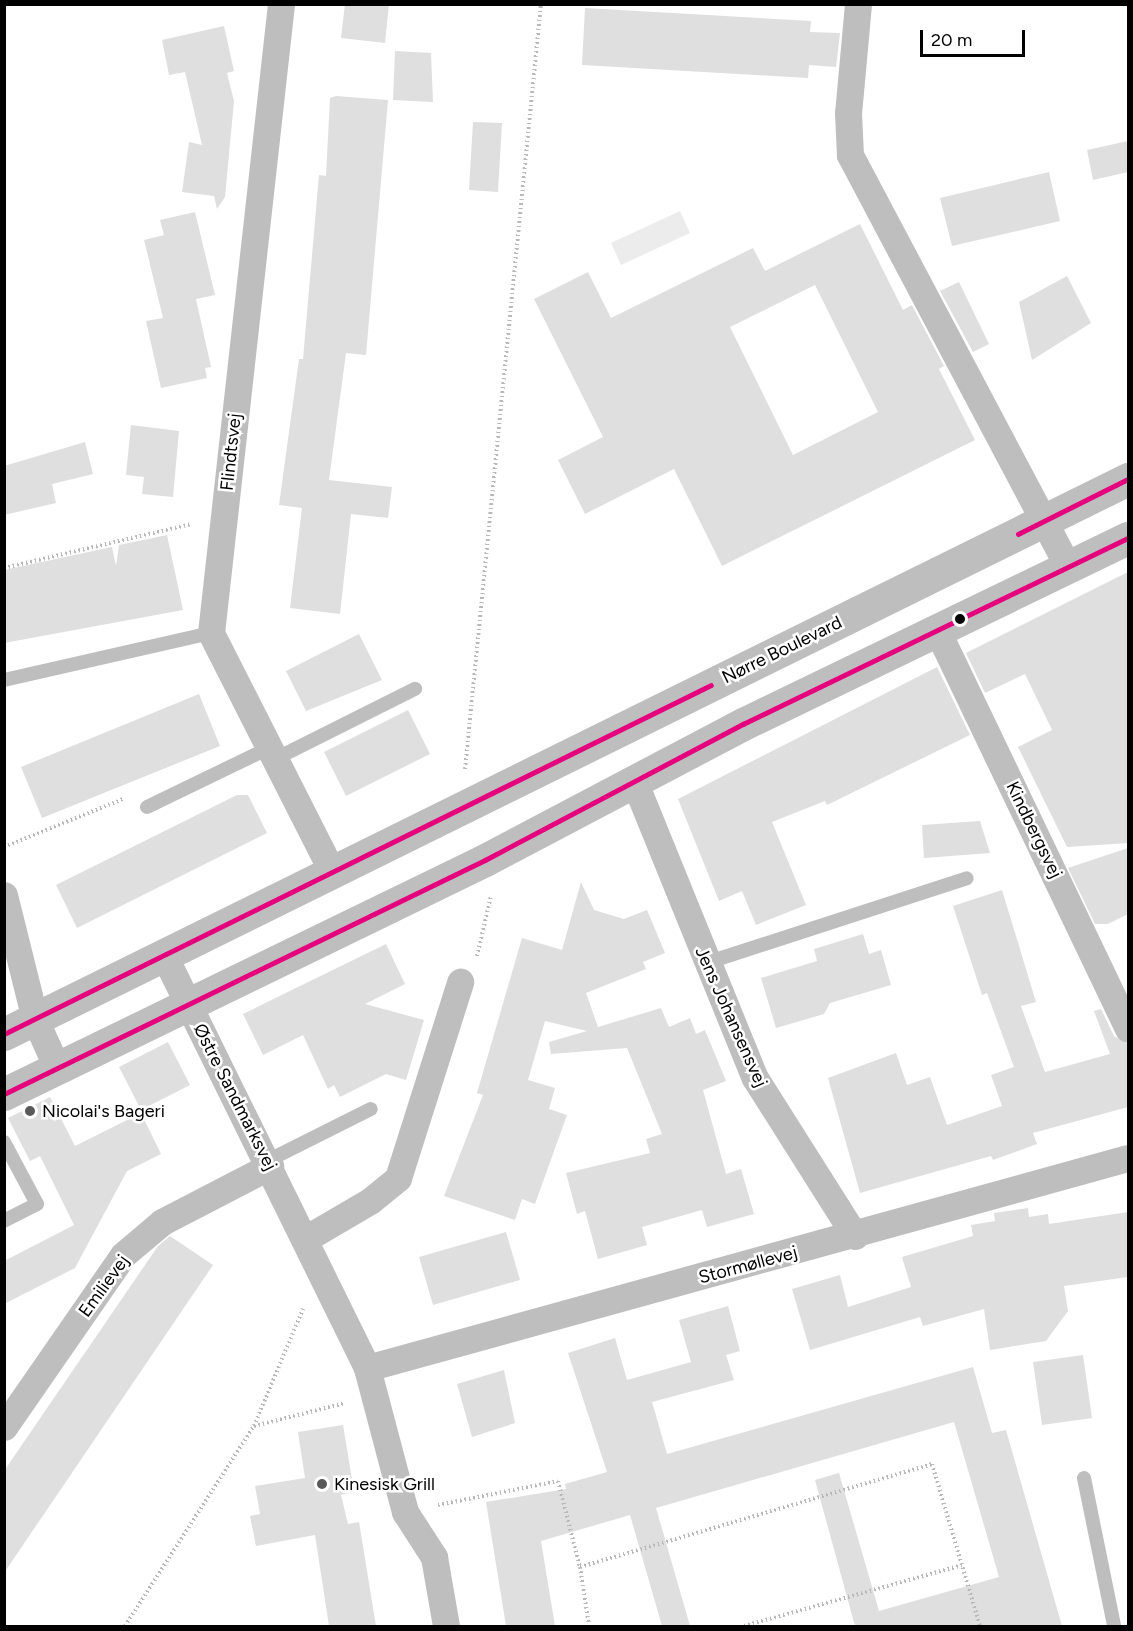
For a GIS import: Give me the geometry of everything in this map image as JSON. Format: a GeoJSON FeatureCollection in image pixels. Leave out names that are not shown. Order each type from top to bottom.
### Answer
{"type":"FeatureCollection","features":[{"type":"Feature","properties":{"kind":"street","name":"Flindtsvej"},"geometry":{"type":"LineString","coordinates":[[212,633],[280,4]]}},
{"type":"Feature","properties":{"kind":"street"},"geometry":{"type":"LineString","coordinates":[[858,4],[848,113],[850,155],[1069,568]]}},
{"type":"Feature","properties":{"kind":"street","name":"Nørre Boulevard"},"geometry":{"type":"LineString","coordinates":[[4,1034],[1128,479]]}},
{"type":"Feature","properties":{"kind":"street"},"geometry":{"type":"LineString","coordinates":[[4,1094],[485,860],[635,783],[743,724],[938,632],[1128,538]]}},
{"type":"Feature","properties":{"kind":"street","name":"Kindbergsvej"},"geometry":{"type":"LineString","coordinates":[[938,632],[1128,1029]]}},
{"type":"Feature","properties":{"kind":"street"},"geometry":{"type":"LineString","coordinates":[[212,633],[270,755],[332,872]]}},
{"type":"Feature","properties":{"kind":"street","name":"Jens Johansensvej"},"geometry":{"type":"LineString","coordinates":[[635,783],[706,963],[755,1078],[855,1236]]}},
{"type":"Feature","properties":{"kind":"street"},"geometry":{"type":"LineString","coordinates":[[4,895],[35,1019],[57,1068]]}},
{"type":"Feature","properties":{"kind":"street","name":"Østre Sandmarksvej"},"geometry":{"type":"LineString","coordinates":[[165,955],[269,1163],[367,1368],[405,1512],[434,1557],[446,1626]]}},
{"type":"Feature","properties":{"kind":"street"},"geometry":{"type":"LineString","coordinates":[[305,1239],[370,1200],[398,1178],[460,982]]}},
{"type":"Feature","properties":{"kind":"street","name":"Stormøllevej"},"geometry":{"type":"LineString","coordinates":[[367,1368],[855,1236],[1128,1158]]}},
{"type":"Feature","properties":{"kind":"street","name":"Emilievej"},"geometry":{"type":"LineString","coordinates":[[4,1427],[123,1255],[162,1222],[269,1163]]}},
{"type":"Feature","properties":{"kind":"lane"},"geometry":{"type":"LineString","coordinates":[[4,680],[212,633]]}},
{"type":"Feature","properties":{"kind":"lane"},"geometry":{"type":"LineString","coordinates":[[147,807],[270,755],[415,689]]}},
{"type":"Feature","properties":{"kind":"lane"},"geometry":{"type":"LineString","coordinates":[[706,963],[967,878]]}},
{"type":"Feature","properties":{"kind":"lane"},"geometry":{"type":"LineString","coordinates":[[269,1163],[371,1109]]}},
{"type":"Feature","properties":{"kind":"lane"},"geometry":{"type":"LineString","coordinates":[[4,1142],[37,1204],[4,1221]]}},
{"type":"Feature","properties":{"kind":"lane"},"geometry":{"type":"LineString","coordinates":[[1084,1478],[1114,1626]]}},
{"type":"Feature","properties":{"kind":"path"},"geometry":{"type":"LineString","coordinates":[[461,809],[541,4]]}},
{"type":"Feature","properties":{"kind":"path"},"geometry":{"type":"LineString","coordinates":[[4,568],[224,516]]}},
{"type":"Feature","properties":{"kind":"path"},"geometry":{"type":"LineString","coordinates":[[4,847],[121,798],[147,807]]}},
{"type":"Feature","properties":{"kind":"path"},"geometry":{"type":"LineString","coordinates":[[460,982],[476,960],[491,894],[485,860]]}},
{"type":"Feature","properties":{"kind":"path"},"geometry":{"type":"LineString","coordinates":[[125,1626],[254,1426],[319,1270]]}},
{"type":"Feature","properties":{"kind":"path"},"geometry":{"type":"LineString","coordinates":[[254,1426],[374,1395]]}},
{"type":"Feature","properties":{"kind":"path"},"geometry":{"type":"LineString","coordinates":[[580,1567],[932,1464],[980,1626]]}},
{"type":"Feature","properties":{"kind":"path"},"geometry":{"type":"LineString","coordinates":[[405,1512],[558,1481],[580,1567],[589,1626]]}},
{"type":"Feature","properties":{"kind":"path"},"geometry":{"type":"LineString","coordinates":[[744,1626],[962,1565]]}},
{"type":"Feature","properties":{"kind":"shaded area"},"geometry":{"type":"Polygon","coordinates":[[[680,211],[690,233],[621,265],[611,243],[680,211]]]}},
{"type":"Feature","properties":{"kind":"building"},"geometry":{"type":"Polygon","coordinates":[[[345,4],[389,4],[385,43],[341,38],[345,4]]]}},
{"type":"Feature","properties":{"kind":"building"},"geometry":{"type":"Polygon","coordinates":[[[585,8],[811,21],[810,32],[840,33],[836,67],[809,65],[808,78],[582,65],[585,8]]]}},
{"type":"Feature","properties":{"kind":"building"},"geometry":{"type":"Polygon","coordinates":[[[224,26],[234,71],[227,73],[234,101],[225,197],[217,209],[214,196],[182,192],[189,142],[202,145],[185,72],[169,75],[162,40],[224,26]]]}},
{"type":"Feature","properties":{"kind":"building"},"geometry":{"type":"Polygon","coordinates":[[[395,51],[431,53],[433,102],[393,100],[395,51]]]}},
{"type":"Feature","properties":{"kind":"building"},"geometry":{"type":"Polygon","coordinates":[[[336,96],[388,100],[366,355],[346,353],[329,480],[392,487],[388,518],[351,514],[340,614],[290,608],[302,508],[279,505],[299,359],[303,359],[319,175],[326,176],[330,98],[336,96]]]}},
{"type":"Feature","properties":{"kind":"building"},"geometry":{"type":"Polygon","coordinates":[[[473,122],[502,123],[498,192],[469,190],[473,122]]]}},
{"type":"Feature","properties":{"kind":"building"},"geometry":{"type":"Polygon","coordinates":[[[1128,141],[1128,172],[1093,180],[1087,150],[1128,141]]]}},
{"type":"Feature","properties":{"kind":"building"},"geometry":{"type":"Polygon","coordinates":[[[1049,172],[1060,221],[952,246],[940,198],[1049,172]]]}},
{"type":"Feature","properties":{"kind":"building"},"geometry":{"type":"Polygon","coordinates":[[[195,212],[215,295],[196,299],[211,367],[205,368],[207,378],[161,388],[146,321],[163,318],[144,240],[164,235],[160,220],[195,212]]]}},
{"type":"Feature","properties":{"kind":"building"},"geometry":{"type":"Polygon","coordinates":[[[860,224],[903,310],[912,305],[944,366],[939,369],[975,440],[722,566],[674,469],[585,514],[558,460],[603,437],[534,299],[588,272],[611,318],[753,248],[765,271],[860,224]],[[815,285],[730,327],[793,455],[878,412],[815,285]]]}},
{"type":"Feature","properties":{"kind":"building"},"geometry":{"type":"Polygon","coordinates":[[[1067,276],[1091,323],[1032,360],[1019,302],[1067,276]]]}},
{"type":"Feature","properties":{"kind":"building"},"geometry":{"type":"Polygon","coordinates":[[[959,282],[989,344],[973,352],[940,291],[959,282]]]}},
{"type":"Feature","properties":{"kind":"building"},"geometry":{"type":"Polygon","coordinates":[[[131,425],[179,431],[173,497],[142,494],[144,477],[126,475],[131,425]]]}},
{"type":"Feature","properties":{"kind":"building"},"geometry":{"type":"Polygon","coordinates":[[[85,442],[93,474],[52,484],[56,503],[4,515],[4,466],[85,442]]]}},
{"type":"Feature","properties":{"kind":"building"},"geometry":{"type":"Polygon","coordinates":[[[167,535],[183,610],[4,643],[4,570],[112,547],[116,566],[119,545],[167,535]]]}},
{"type":"Feature","properties":{"kind":"building"},"geometry":{"type":"Polygon","coordinates":[[[1128,572],[1128,843],[1067,847],[1018,747],[1052,730],[1025,674],[985,693],[966,653],[1128,572]]]}},
{"type":"Feature","properties":{"kind":"building"},"geometry":{"type":"Polygon","coordinates":[[[359,634],[382,680],[306,711],[286,671],[359,634]]]}},
{"type":"Feature","properties":{"kind":"building"},"geometry":{"type":"Polygon","coordinates":[[[937,667],[970,735],[827,805],[825,801],[772,822],[806,905],[756,925],[742,891],[719,901],[678,799],[937,667]]]}},
{"type":"Feature","properties":{"kind":"building"},"geometry":{"type":"Polygon","coordinates":[[[199,694],[220,746],[42,818],[21,767],[199,694]]]}},
{"type":"Feature","properties":{"kind":"building"},"geometry":{"type":"Polygon","coordinates":[[[408,710],[430,754],[346,796],[324,752],[408,710]]]}},
{"type":"Feature","properties":{"kind":"building"},"geometry":{"type":"Polygon","coordinates":[[[237,795],[248,795],[267,833],[77,928],[56,885],[237,795]]]}},
{"type":"Feature","properties":{"kind":"building"},"geometry":{"type":"Polygon","coordinates":[[[980,821],[990,853],[924,858],[922,825],[980,821]]]}},
{"type":"Feature","properties":{"kind":"building"},"geometry":{"type":"Polygon","coordinates":[[[1128,848],[1128,914],[1108,924],[1095,924],[1068,868],[1128,848]]]}},
{"type":"Feature","properties":{"kind":"building"},"geometry":{"type":"Polygon","coordinates":[[[581,882],[594,910],[624,919],[647,910],[665,953],[643,962],[646,969],[586,993],[598,1027],[661,1008],[669,1027],[690,1018],[696,1034],[705,1030],[726,1081],[703,1090],[726,1174],[741,1169],[754,1214],[707,1227],[702,1210],[642,1227],[647,1245],[598,1259],[585,1211],[577,1214],[566,1173],[650,1153],[646,1139],[662,1134],[627,1048],[551,1054],[549,1042],[587,1031],[545,1021],[528,1080],[555,1088],[549,1109],[567,1115],[535,1204],[522,1199],[515,1220],[444,1196],[483,1095],[477,1093],[522,938],[562,950],[581,882]]]}},
{"type":"Feature","properties":{"kind":"building"},"geometry":{"type":"Polygon","coordinates":[[[1002,890],[1036,1002],[1021,1006],[1045,1072],[1110,1054],[1094,1011],[1101,1009],[1114,1036],[1128,1044],[1128,1107],[1033,1133],[1037,1144],[993,1160],[991,1156],[860,1193],[828,1078],[896,1053],[907,1085],[930,1077],[947,1125],[1002,1106],[991,1075],[1014,1067],[987,993],[982,995],[953,906],[1002,890]]]}},
{"type":"Feature","properties":{"kind":"building"},"geometry":{"type":"Polygon","coordinates":[[[863,934],[869,954],[881,950],[891,985],[830,1003],[824,1014],[776,1028],[761,978],[817,961],[814,949],[863,934]]]}},
{"type":"Feature","properties":{"kind":"building"},"geometry":{"type":"Polygon","coordinates":[[[386,944],[405,984],[365,1004],[424,1020],[406,1080],[386,1074],[340,1097],[334,1085],[328,1089],[303,1035],[263,1055],[243,1014],[386,944]]]}},
{"type":"Feature","properties":{"kind":"building"},"geometry":{"type":"Polygon","coordinates":[[[168,1042],[190,1085],[141,1110],[119,1067],[168,1042]]]}},
{"type":"Feature","properties":{"kind":"building"},"geometry":{"type":"Polygon","coordinates":[[[50,1097],[75,1146],[141,1113],[161,1154],[127,1171],[75,1268],[4,1304],[4,1261],[74,1225],[40,1156],[30,1161],[8,1118],[50,1097]]]}},
{"type":"Feature","properties":{"kind":"building"},"geometry":{"type":"Polygon","coordinates":[[[1028,1208],[1029,1217],[1048,1214],[1049,1224],[1128,1212],[1128,1277],[1064,1286],[1068,1311],[1046,1341],[990,1350],[984,1309],[923,1326],[920,1317],[810,1350],[792,1289],[840,1275],[848,1307],[911,1287],[902,1257],[973,1236],[971,1225],[995,1221],[994,1213],[1028,1208]]]}},
{"type":"Feature","properties":{"kind":"building"},"geometry":{"type":"Polygon","coordinates":[[[506,1232],[520,1280],[433,1305],[419,1257],[506,1232]]]}},
{"type":"Feature","properties":{"kind":"building"},"geometry":{"type":"Polygon","coordinates":[[[170,1236],[213,1265],[4,1573],[4,1471],[158,1246],[170,1236]]]}},
{"type":"Feature","properties":{"kind":"building"},"geometry":{"type":"Polygon","coordinates":[[[728,1306],[740,1351],[726,1355],[734,1380],[652,1402],[667,1454],[973,1367],[992,1433],[1006,1430],[1062,1626],[855,1626],[815,1480],[839,1473],[879,1611],[999,1577],[954,1422],[656,1508],[690,1626],[662,1626],[630,1515],[541,1541],[555,1626],[506,1626],[486,1502],[566,1489],[565,1484],[607,1472],[568,1353],[615,1338],[627,1380],[691,1362],[679,1320],[728,1306]]]}},
{"type":"Feature","properties":{"kind":"building"},"geometry":{"type":"Polygon","coordinates":[[[1083,1355],[1092,1418],[1042,1425],[1033,1362],[1083,1355]]]}},
{"type":"Feature","properties":{"kind":"building"},"geometry":{"type":"Polygon","coordinates":[[[504,1370],[515,1423],[472,1437],[457,1384],[504,1370]]]}},
{"type":"Feature","properties":{"kind":"building"},"geometry":{"type":"Polygon","coordinates":[[[343,1425],[354,1491],[341,1495],[348,1524],[359,1522],[376,1626],[329,1626],[315,1535],[256,1546],[250,1516],[260,1514],[255,1486],[305,1478],[298,1432],[343,1425]]]}},
{"type":"Feature","properties":{"kind":"transit line"},"geometry":{"type":"LineString","coordinates":[[1018,534],[1128,479]]}},
{"type":"Feature","properties":{"kind":"transit line"},"geometry":{"type":"LineString","coordinates":[[4,1094],[485,860],[743,724],[1128,538]]}},
{"type":"Feature","properties":{"kind":"transit line"},"geometry":{"type":"LineString","coordinates":[[4,1034],[711,685]]}},
{"type":"Feature","properties":{"kind":"place","name":"Nicolai's Bageri"},"geometry":{"type":"Point","coordinates":[30,1111]}},
{"type":"Feature","properties":{"kind":"place","name":"Kinesisk Grill"},"geometry":{"type":"Point","coordinates":[322,1484]}}]}
